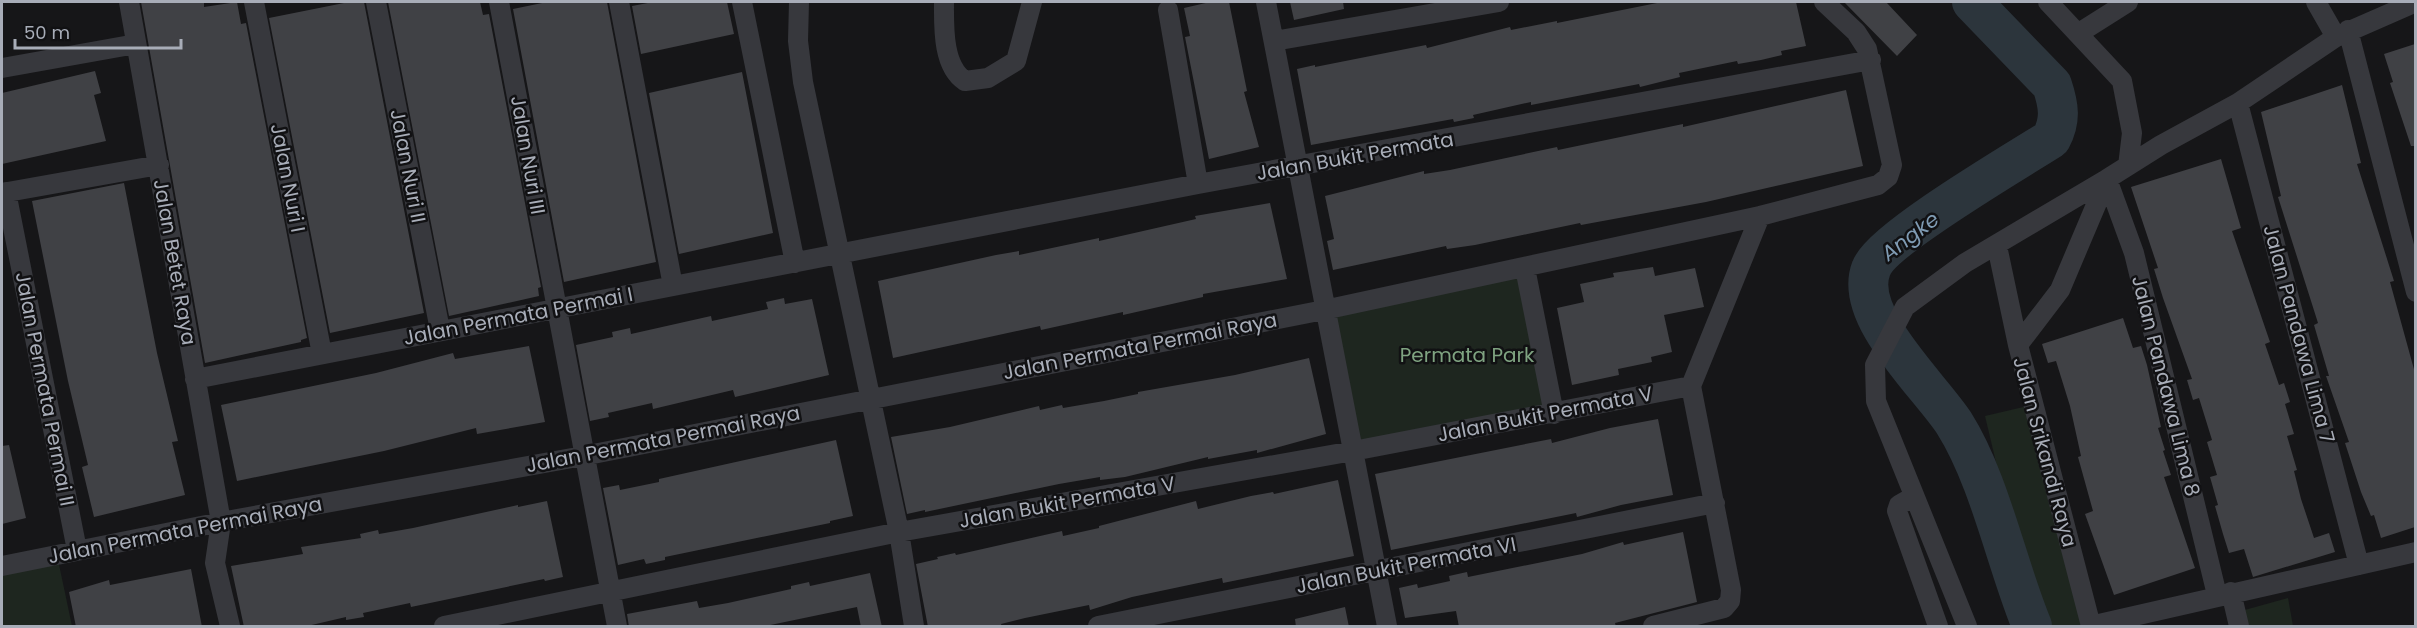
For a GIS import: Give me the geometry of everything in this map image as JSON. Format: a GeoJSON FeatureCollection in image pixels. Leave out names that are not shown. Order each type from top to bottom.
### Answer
{"type":"FeatureCollection","features":[{"type":"Feature","properties":{"kind":"street","name":"Jalan Betet Raya"},"geometry":{"type":"LineString","coordinates":[[129,2],[221,522],[215,563],[230,627]]}},
{"type":"Feature","properties":{"kind":"street","name":"Jalan Nuri I"},"geometry":{"type":"LineString","coordinates":[[254,2],[322,354]]}},
{"type":"Feature","properties":{"kind":"street","name":"Jalan Nuri II"},"geometry":{"type":"LineString","coordinates":[[376,2],[440,330]]}},
{"type":"Feature","properties":{"kind":"street","name":"Jalan Nuri III"},"geometry":{"type":"LineString","coordinates":[[499,2],[617,627]]}},
{"type":"Feature","properties":{"kind":"street"},"geometry":{"type":"LineString","coordinates":[[620,2],[673,286]]}},
{"type":"Feature","properties":{"kind":"street"},"geometry":{"type":"LineString","coordinates":[[742,2],[795,263]]}},
{"type":"Feature","properties":{"kind":"street"},"geometry":{"type":"LineString","coordinates":[[799,2],[798,41],[803,82],[899,532],[914,627]]}},
{"type":"Feature","properties":{"kind":"street"},"geometry":{"type":"LineString","coordinates":[[944,2],[950,60],[958,76],[965,81],[988,78],[1016,61],[1032,2]]}},
{"type":"Feature","properties":{"kind":"street"},"geometry":{"type":"LineString","coordinates":[[1266,2],[1387,627]]}},
{"type":"Feature","properties":{"kind":"street"},"geometry":{"type":"LineString","coordinates":[[1274,41],[1499,2]]}},
{"type":"Feature","properties":{"kind":"street","name":"Jalan Permata Permai Raya"},"geometry":{"type":"LineString","coordinates":[[2,566],[221,522],[583,456],[1324,310],[1760,216],[1878,185],[1888,177],[1892,165],[1871,60],[1862,38],[1824,2]]}},
{"type":"Feature","properties":{"kind":"street"},"geometry":{"type":"LineString","coordinates":[[2048,2],[2122,81],[2133,133],[2128,166]]}},
{"type":"Feature","properties":{"kind":"street"},"geometry":{"type":"LineString","coordinates":[[2079,33],[2128,2]]}},
{"type":"Feature","properties":{"kind":"street"},"geometry":{"type":"LineString","coordinates":[[2316,2],[2342,33],[2415,292]]}},
{"type":"Feature","properties":{"kind":"street"},"geometry":{"type":"LineString","coordinates":[[1967,627],[1876,401],[1875,365],[1905,307],[1965,263],[1997,246],[2161,145],[2238,103],[2342,33],[2415,2]]}},
{"type":"Feature","properties":{"kind":"street"},"geometry":{"type":"LineString","coordinates":[[1168,10],[1198,184]]}},
{"type":"Feature","properties":{"kind":"street"},"geometry":{"type":"LineString","coordinates":[[2,68],[136,44]]}},
{"type":"Feature","properties":{"kind":"street","name":"Jalan Bukit Permata"},"geometry":{"type":"LineString","coordinates":[[840,253],[1198,184],[1871,60]]}},
{"type":"Feature","properties":{"kind":"street","name":"Jalan Pandawa Lima 7"},"geometry":{"type":"LineString","coordinates":[[2238,103],[2359,565]]}},
{"type":"Feature","properties":{"kind":"street"},"geometry":{"type":"LineString","coordinates":[[2133,133],[2143,141],[2161,145]]}},
{"type":"Feature","properties":{"kind":"street"},"geometry":{"type":"LineString","coordinates":[[4,193],[159,165]]}},
{"type":"Feature","properties":{"kind":"street","name":"Jalan Srikandi Raya"},"geometry":{"type":"LineString","coordinates":[[2090,626],[2018,345],[2060,290],[2107,179]]}},
{"type":"Feature","properties":{"kind":"street","name":"Jalan Pandawa Lima 8"},"geometry":{"type":"LineString","coordinates":[[2107,179],[2134,253],[2224,594],[2239,627]]}},
{"type":"Feature","properties":{"kind":"street","name":"Jalan Permata Permai II"},"geometry":{"type":"LineString","coordinates":[[4,193],[77,550]]}},
{"type":"Feature","properties":{"kind":"street"},"geometry":{"type":"LineString","coordinates":[[1653,627],[1724,608],[1730,601],[1731,590],[1691,386],[1760,216]]}},
{"type":"Feature","properties":{"kind":"street"},"geometry":{"type":"LineString","coordinates":[[1997,246],[2018,345]]}},
{"type":"Feature","properties":{"kind":"street","name":"Jalan Permata Permai I"},"geometry":{"type":"LineString","coordinates":[[195,379],[840,253]]}},
{"type":"Feature","properties":{"kind":"street"},"geometry":{"type":"LineString","coordinates":[[1525,268],[1554,414]]}},
{"type":"Feature","properties":{"kind":"street","name":"Jalan Bukit Permata V"},"geometry":{"type":"LineString","coordinates":[[444,627],[899,532],[1554,414],[1691,386]]}},
{"type":"Feature","properties":{"kind":"street"},"geometry":{"type":"LineString","coordinates":[[1913,497],[1899,505],[1899,517],[1938,627]]}},
{"type":"Feature","properties":{"kind":"street","name":"Jalan Bukit Permata VI"},"geometry":{"type":"LineString","coordinates":[[1098,627],[1715,503]]}},
{"type":"Feature","properties":{"kind":"street"},"geometry":{"type":"LineString","coordinates":[[2090,626],[2415,552]]}},
{"type":"Feature","properties":{"kind":"green space","name":"Permata Park"},"geometry":{"type":"Polygon","coordinates":[[[1525,268],[1554,414],[1353,451],[1324,310],[1525,268]]]}},
{"type":"Feature","properties":{"kind":"green space"},"geometry":{"type":"Polygon","coordinates":[[[2036,404],[2099,626],[2035,626],[1985,416],[2036,404]]]}},
{"type":"Feature","properties":{"kind":"green space"},"geometry":{"type":"Polygon","coordinates":[[[57,555],[72,626],[2,626],[2,566],[57,555]]]}},
{"type":"Feature","properties":{"kind":"green space"},"geometry":{"type":"Polygon","coordinates":[[[2288,598],[2293,626],[2246,626],[2241,611],[2288,598]]]}},
{"type":"Feature","properties":{"kind":"building"},"geometry":{"type":"Polygon","coordinates":[[[141,2],[204,2],[204,7],[237,2],[241,24],[246,23],[307,338],[301,342],[205,363],[141,2]]]}},
{"type":"Feature","properties":{"kind":"building"},"geometry":{"type":"Polygon","coordinates":[[[349,2],[364,2],[424,313],[330,333],[269,18],[349,2]]]}},
{"type":"Feature","properties":{"kind":"building"},"geometry":{"type":"Polygon","coordinates":[[[388,2],[480,2],[483,15],[489,14],[541,287],[538,288],[539,296],[449,316],[388,2]]]}},
{"type":"Feature","properties":{"kind":"building"},"geometry":{"type":"Polygon","coordinates":[[[547,2],[607,2],[656,262],[564,282],[513,9],[547,2]]]}},
{"type":"Feature","properties":{"kind":"building"},"geometry":{"type":"Polygon","coordinates":[[[653,2],[727,2],[734,34],[641,54],[632,6],[653,2]]]}},
{"type":"Feature","properties":{"kind":"building"},"geometry":{"type":"Polygon","coordinates":[[[1210,2],[1229,2],[1247,91],[1244,92],[1259,147],[1209,159],[1185,37],[1190,36],[1184,8],[1210,2]]]}},
{"type":"Feature","properties":{"kind":"building"},"geometry":{"type":"Polygon","coordinates":[[[1290,2],[1343,2],[1344,9],[1294,20],[1290,2]]]}},
{"type":"Feature","properties":{"kind":"building"},"geometry":{"type":"Polygon","coordinates":[[[1662,2],[1796,2],[1806,46],[1781,51],[1782,55],[1761,60],[1738,64],[1737,61],[1679,73],[1680,77],[1640,87],[1639,84],[1531,105],[1531,102],[1473,115],[1474,118],[1454,122],[1453,119],[1311,145],[1297,69],[1426,45],[1427,48],[1510,27],[1511,30],[1557,21],[1557,23],[1662,2]]]}},
{"type":"Feature","properties":{"kind":"building"},"geometry":{"type":"Polygon","coordinates":[[[1844,2],[1886,2],[1917,35],[1897,56],[1844,2]]]}},
{"type":"Feature","properties":{"kind":"building"},"geometry":{"type":"Polygon","coordinates":[[[2415,44],[2415,146],[2411,146],[2390,83],[2393,82],[2384,54],[2415,44]]]}},
{"type":"Feature","properties":{"kind":"building"},"geometry":{"type":"Polygon","coordinates":[[[95,71],[101,93],[94,95],[106,141],[2,164],[2,93],[95,71]]]}},
{"type":"Feature","properties":{"kind":"building"},"geometry":{"type":"Polygon","coordinates":[[[742,72],[773,233],[679,254],[649,93],[742,72]]]}},
{"type":"Feature","properties":{"kind":"building"},"geometry":{"type":"Polygon","coordinates":[[[2342,85],[2361,163],[2357,164],[2394,281],[2390,282],[2415,373],[2415,527],[2381,538],[2374,515],[2371,516],[2361,492],[2345,443],[2349,442],[2326,376],[2329,376],[2314,325],[2318,323],[2278,197],[2281,196],[2261,112],[2342,85]]]}},
{"type":"Feature","properties":{"kind":"building"},"geometry":{"type":"Polygon","coordinates":[[[1846,90],[1863,166],[1706,202],[1581,225],[1580,223],[1475,245],[1447,249],[1446,246],[1333,270],[1327,241],[1334,239],[1325,196],[1424,171],[1424,174],[1450,170],[1557,147],[1558,150],[1683,124],[1683,127],[1846,90]]]}},
{"type":"Feature","properties":{"kind":"building"},"geometry":{"type":"Polygon","coordinates":[[[2221,159],[2241,228],[2232,231],[2270,342],[2265,344],[2279,385],[2284,383],[2290,402],[2285,404],[2294,434],[2287,436],[2297,470],[2294,471],[2301,499],[2314,538],[2329,533],[2335,552],[2253,577],[2244,549],[2229,553],[2223,534],[2210,477],[2217,475],[2207,442],[2212,440],[2199,398],[2193,400],[2187,380],[2192,379],[2163,298],[2154,269],[2158,268],[2131,187],[2221,159]]]}},
{"type":"Feature","properties":{"kind":"building"},"geometry":{"type":"Polygon","coordinates":[[[124,183],[157,353],[178,441],[172,442],[185,495],[94,517],[82,467],[88,465],[68,381],[32,201],[124,183]]]}},
{"type":"Feature","properties":{"kind":"building"},"geometry":{"type":"Polygon","coordinates":[[[1270,203],[1287,279],[1203,294],[1203,297],[1123,315],[1123,312],[1041,330],[1040,326],[893,358],[878,281],[996,255],[1019,251],[1019,255],[1099,238],[1099,241],[1196,219],[1195,216],[1270,203]]]}},
{"type":"Feature","properties":{"kind":"building"},"geometry":{"type":"Polygon","coordinates":[[[1653,267],[1655,276],[1695,268],[1704,307],[1664,315],[1672,352],[1651,357],[1652,362],[1618,369],[1619,375],[1572,385],[1557,308],[1584,302],[1580,284],[1614,277],[1613,273],[1653,267]]]}},
{"type":"Feature","properties":{"kind":"building"},"geometry":{"type":"Polygon","coordinates":[[[784,298],[785,304],[812,299],[829,375],[735,397],[733,390],[653,409],[652,403],[608,413],[609,417],[590,421],[576,345],[613,337],[612,332],[630,328],[631,334],[711,316],[712,321],[768,309],[766,302],[784,298]]]}},
{"type":"Feature","properties":{"kind":"building"},"geometry":{"type":"Polygon","coordinates":[[[2123,318],[2133,348],[2141,346],[2147,365],[2161,427],[2158,428],[2165,450],[2163,451],[2171,475],[2164,477],[2195,568],[2114,595],[2085,514],[2093,511],[2078,457],[2081,456],[2070,406],[2056,361],[2048,363],[2042,344],[2123,318]]]}},
{"type":"Feature","properties":{"kind":"building"},"geometry":{"type":"Polygon","coordinates":[[[529,346],[545,422],[477,434],[476,428],[384,451],[237,481],[221,405],[376,373],[453,353],[455,359],[529,346]]]}},
{"type":"Feature","properties":{"kind":"building"},"geometry":{"type":"Polygon","coordinates":[[[1309,358],[1326,434],[1257,453],[1257,450],[1208,459],[1208,457],[1125,477],[1100,480],[1100,477],[907,514],[891,437],[950,427],[1039,406],[1040,410],[1062,405],[1063,408],[1104,401],[1138,394],[1138,392],[1235,375],[1309,358]]]}},
{"type":"Feature","properties":{"kind":"building"},"geometry":{"type":"Polygon","coordinates":[[[1658,419],[1673,495],[1621,505],[1577,517],[1576,513],[1391,550],[1375,474],[1551,439],[1552,443],[1610,428],[1658,419]]]}},
{"type":"Feature","properties":{"kind":"building"},"geometry":{"type":"Polygon","coordinates":[[[836,440],[853,516],[830,521],[830,523],[665,557],[665,560],[646,564],[644,559],[618,565],[603,488],[619,485],[620,490],[659,482],[659,479],[836,440]]]}},
{"type":"Feature","properties":{"kind":"building"},"geometry":{"type":"Polygon","coordinates":[[[9,445],[26,518],[2,524],[2,446],[9,445]]]}},
{"type":"Feature","properties":{"kind":"building"},"geometry":{"type":"Polygon","coordinates":[[[1338,480],[1354,556],[1223,583],[1222,578],[1132,597],[1090,610],[1089,605],[1025,618],[1001,624],[1002,627],[928,627],[916,564],[938,559],[937,557],[955,553],[956,555],[1062,531],[1063,536],[1099,528],[1099,526],[1196,501],[1198,509],[1251,496],[1273,492],[1274,494],[1338,480]]]}},
{"type":"Feature","properties":{"kind":"building"},"geometry":{"type":"Polygon","coordinates":[[[547,501],[563,577],[411,607],[410,603],[363,613],[364,617],[346,620],[346,617],[303,627],[244,627],[231,566],[303,554],[301,547],[361,538],[360,534],[378,530],[379,534],[547,501]]]}},
{"type":"Feature","properties":{"kind":"building"},"geometry":{"type":"Polygon","coordinates":[[[1683,532],[1697,602],[1615,623],[1616,627],[1459,627],[1456,611],[1405,618],[1399,588],[1417,584],[1418,588],[1450,581],[1449,576],[1467,572],[1468,577],[1582,554],[1623,542],[1624,545],[1683,532]]]}},
{"type":"Feature","properties":{"kind":"building"},"geometry":{"type":"Polygon","coordinates":[[[191,569],[202,627],[76,627],[69,592],[109,580],[110,585],[191,569]]]}},
{"type":"Feature","properties":{"kind":"building"},"geometry":{"type":"Polygon","coordinates":[[[870,573],[882,627],[861,627],[857,607],[761,627],[629,627],[627,614],[697,601],[699,608],[791,589],[791,586],[809,582],[810,586],[870,573]]]}},
{"type":"Feature","properties":{"kind":"building"},"geometry":{"type":"Polygon","coordinates":[[[1345,607],[1349,627],[1296,627],[1295,619],[1345,607]]]}},
{"type":"Feature","properties":{"kind":"waterway","name":"Angke"},"geometry":{"type":"LineString","coordinates":[[1972,2],[2052,85],[2058,113],[2054,132],[2051,139],[1952,201],[1899,239],[1880,256],[1871,269],[1868,288],[1873,308],[1896,349],[1943,407],[1967,446],[1988,496],[2032,626]]}}]}
